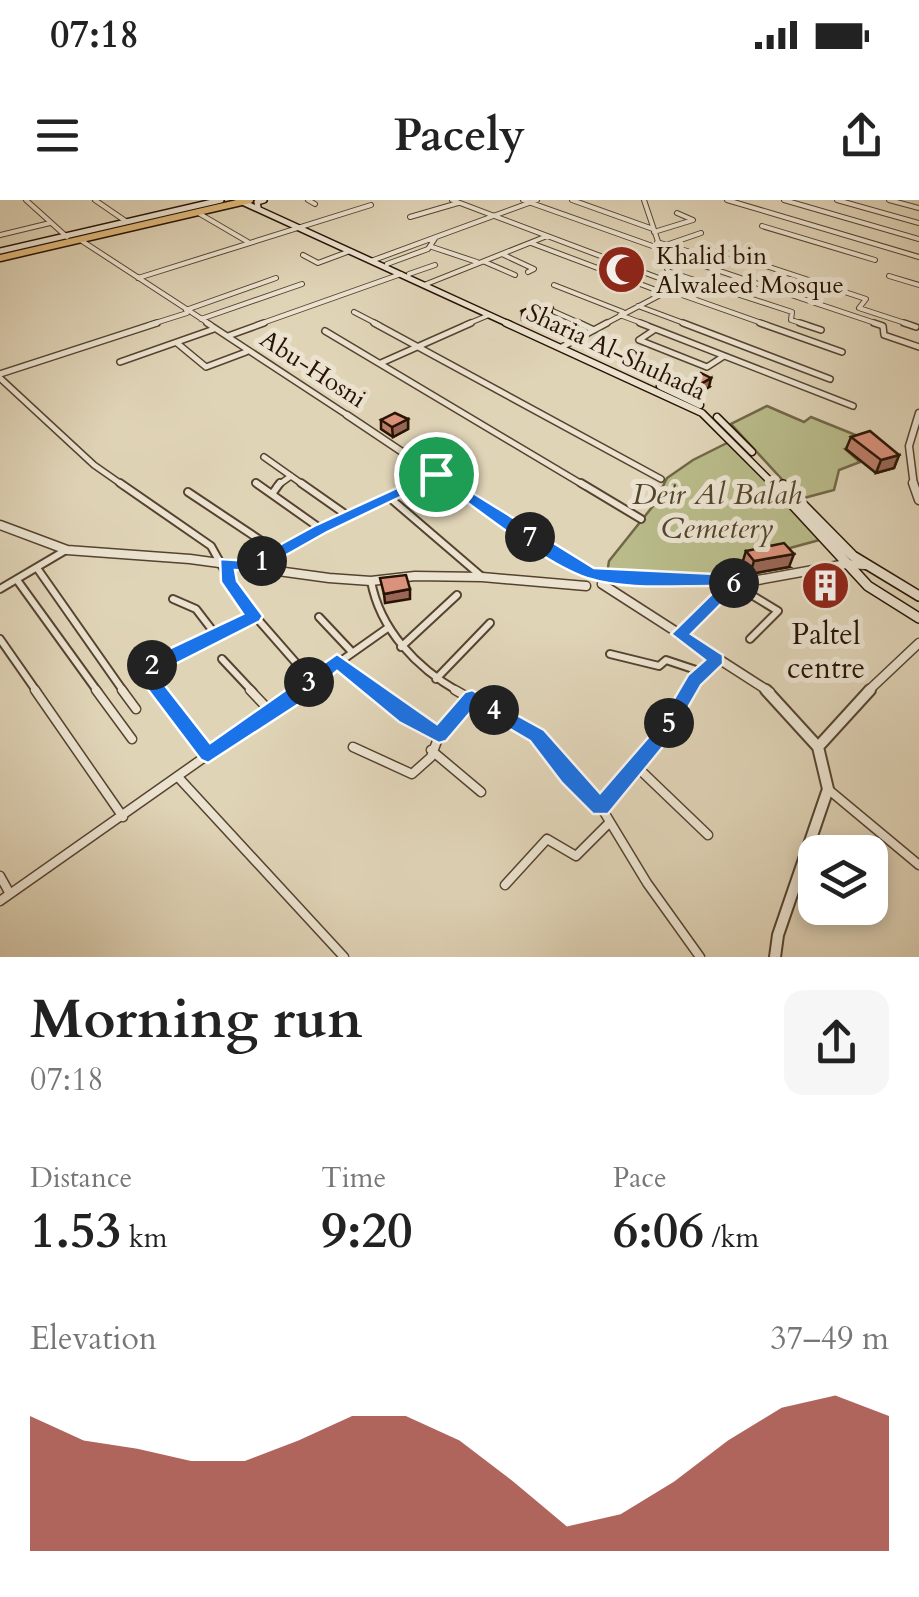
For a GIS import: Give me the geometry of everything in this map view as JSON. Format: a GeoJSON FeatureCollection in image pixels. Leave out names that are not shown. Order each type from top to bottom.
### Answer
{"type":"FeatureCollection","features":[{"type":"Feature","properties":{"kind":"highway"},"geometry":{"type":"LineString","coordinates":[[4,256],[127,222],[248,202]]}},
{"type":"Feature","properties":{"kind":"highway"},"geometry":{"type":"LineString","coordinates":[[4,256],[248,202]]}},
{"type":"Feature","properties":{"kind":"main road"},"geometry":{"type":"LineString","coordinates":[[127,222],[222,200]]}},
{"type":"Feature","properties":{"kind":"main road"},"geometry":{"type":"LineString","coordinates":[[4,256],[248,202]]}},
{"type":"Feature","properties":{"kind":"main road","name":"Sharia Al-Shuhada"},"geometry":{"type":"LineString","coordinates":[[248,202],[405,274]]}},
{"type":"Feature","properties":{"kind":"main road","name":"Sharia Al-Shuhada"},"geometry":{"type":"LineString","coordinates":[[301,228],[707,410],[864,565],[919,596]]}},
{"type":"Feature","properties":{"kind":"main road","name":"Sharia Al-Shuhada"},"geometry":{"type":"LineString","coordinates":[[427,284],[702,413],[758,467],[868,586],[919,618]]}},
{"type":"Feature","properties":{"kind":"street"},"geometry":{"type":"LineString","coordinates":[[26,200],[66,236]]}},
{"type":"Feature","properties":{"kind":"street"},"geometry":{"type":"LineString","coordinates":[[95,200],[127,222]]}},
{"type":"Feature","properties":{"kind":"street"},"geometry":{"type":"LineString","coordinates":[[308,200],[315,204]]}},
{"type":"Feature","properties":{"kind":"street"},"geometry":{"type":"LineString","coordinates":[[452,200],[672,283]]}},
{"type":"Feature","properties":{"kind":"street"},"geometry":{"type":"LineString","coordinates":[[522,200],[883,326],[884,335],[919,347]]}},
{"type":"Feature","properties":{"kind":"street"},"geometry":{"type":"LineString","coordinates":[[374,260],[537,200]]}},
{"type":"Feature","properties":{"kind":"street"},"geometry":{"type":"LineString","coordinates":[[572,200],[654,231],[693,220],[677,213]]}},
{"type":"Feature","properties":{"kind":"street"},"geometry":{"type":"LineString","coordinates":[[644,200],[672,283]]}},
{"type":"Feature","properties":{"kind":"street"},"geometry":{"type":"LineString","coordinates":[[727,200],[917,255]]}},
{"type":"Feature","properties":{"kind":"street"},"geometry":{"type":"LineString","coordinates":[[784,200],[919,240]]}},
{"type":"Feature","properties":{"kind":"street"},"geometry":{"type":"LineString","coordinates":[[837,200],[919,223]]}},
{"type":"Feature","properties":{"kind":"street"},"geometry":{"type":"LineString","coordinates":[[889,200],[919,208]]}},
{"type":"Feature","properties":{"kind":"street"},"geometry":{"type":"LineString","coordinates":[[410,217],[459,202]]}},
{"type":"Feature","properties":{"kind":"street"},"geometry":{"type":"LineString","coordinates":[[831,213],[848,203]]}},
{"type":"Feature","properties":{"kind":"street"},"geometry":{"type":"LineString","coordinates":[[774,214],[796,204]]}},
{"type":"Feature","properties":{"kind":"street"},"geometry":{"type":"LineString","coordinates":[[137,278],[371,205]]}},
{"type":"Feature","properties":{"kind":"street"},"geometry":{"type":"LineString","coordinates":[[200,214],[250,242]]}},
{"type":"Feature","properties":{"kind":"street"},"geometry":{"type":"LineString","coordinates":[[0,235],[52,223]]}},
{"type":"Feature","properties":{"kind":"street"},"geometry":{"type":"LineString","coordinates":[[762,226],[875,260]]}},
{"type":"Feature","properties":{"kind":"street"},"geometry":{"type":"LineString","coordinates":[[658,247],[700,233]]}},
{"type":"Feature","properties":{"kind":"street"},"geometry":{"type":"LineString","coordinates":[[427,284],[546,236]]}},
{"type":"Feature","properties":{"kind":"street"},"geometry":{"type":"LineString","coordinates":[[387,264],[431,246],[436,237]]}},
{"type":"Feature","properties":{"kind":"street"},"geometry":{"type":"LineString","coordinates":[[837,249],[854,238]]}},
{"type":"Feature","properties":{"kind":"street","name":"Abu-Hosni"},"geometry":{"type":"LineString","coordinates":[[82,241],[593,580]]}},
{"type":"Feature","properties":{"kind":"street"},"geometry":{"type":"LineString","coordinates":[[531,244],[842,352]]}},
{"type":"Feature","properties":{"kind":"street"},"geometry":{"type":"LineString","coordinates":[[668,245],[697,254],[716,250],[866,299]]}},
{"type":"Feature","properties":{"kind":"street"},"geometry":{"type":"LineString","coordinates":[[431,246],[516,275]]}},
{"type":"Feature","properties":{"kind":"street"},"geometry":{"type":"LineString","coordinates":[[303,255],[318,263],[350,251]]}},
{"type":"Feature","properties":{"kind":"street"},"geometry":{"type":"LineString","coordinates":[[502,254],[534,269],[528,272]]}},
{"type":"Feature","properties":{"kind":"street"},"geometry":{"type":"LineString","coordinates":[[227,337],[434,265]]}},
{"type":"Feature","properties":{"kind":"street"},"geometry":{"type":"LineString","coordinates":[[668,271],[792,312],[790,320],[821,330]]}},
{"type":"Feature","properties":{"kind":"street"},"geometry":{"type":"LineString","coordinates":[[890,276],[919,285]]}},
{"type":"Feature","properties":{"kind":"street"},"geometry":{"type":"LineString","coordinates":[[276,278],[0,376],[94,465],[211,546],[226,563],[229,582],[254,616],[311,680]]}},
{"type":"Feature","properties":{"kind":"street"},"geometry":{"type":"LineString","coordinates":[[564,346],[666,292],[672,283]]}},
{"type":"Feature","properties":{"kind":"street"},"geometry":{"type":"LineString","coordinates":[[200,320],[302,284]]}},
{"type":"Feature","properties":{"kind":"street"},"geometry":{"type":"LineString","coordinates":[[554,285],[852,406]]}},
{"type":"Feature","properties":{"kind":"street"},"geometry":{"type":"LineString","coordinates":[[874,293],[860,308],[916,328]]}},
{"type":"Feature","properties":{"kind":"street"},"geometry":{"type":"LineString","coordinates":[[542,306],[595,330]]}},
{"type":"Feature","properties":{"kind":"street"},"geometry":{"type":"LineString","coordinates":[[637,306],[830,379]]}},
{"type":"Feature","properties":{"kind":"street"},"geometry":{"type":"LineString","coordinates":[[354,312],[662,479]]}},
{"type":"Feature","properties":{"kind":"street"},"geometry":{"type":"LineString","coordinates":[[380,364],[490,315]]}},
{"type":"Feature","properties":{"kind":"street"},"geometry":{"type":"LineString","coordinates":[[120,362],[215,329]]}},
{"type":"Feature","properties":{"kind":"street"},"geometry":{"type":"LineString","coordinates":[[655,329],[638,340],[706,366],[724,356]]}},
{"type":"Feature","properties":{"kind":"street"},"geometry":{"type":"LineString","coordinates":[[325,331],[642,519]]}},
{"type":"Feature","properties":{"kind":"street"},"geometry":{"type":"LineString","coordinates":[[177,343],[206,366],[247,351]]}},
{"type":"Feature","properties":{"kind":"street"},"geometry":{"type":"LineString","coordinates":[[919,412],[906,466],[919,500]]}},
{"type":"Feature","properties":{"kind":"street"},"geometry":{"type":"LineString","coordinates":[[264,457],[348,516]]}},
{"type":"Feature","properties":{"kind":"street"},"geometry":{"type":"LineString","coordinates":[[906,466],[919,471]]}},
{"type":"Feature","properties":{"kind":"street"},"geometry":{"type":"LineString","coordinates":[[252,567],[436,474]]}},
{"type":"Feature","properties":{"kind":"street"},"geometry":{"type":"LineString","coordinates":[[272,494],[276,486],[291,476]]}},
{"type":"Feature","properties":{"kind":"street"},"geometry":{"type":"LineString","coordinates":[[256,483],[322,529]]}},
{"type":"Feature","properties":{"kind":"street"},"geometry":{"type":"LineString","coordinates":[[188,492],[278,552]]}},
{"type":"Feature","properties":{"kind":"street"},"geometry":{"type":"LineString","coordinates":[[390,498],[482,576]]}},
{"type":"Feature","properties":{"kind":"street"},"geometry":{"type":"LineString","coordinates":[[0,525],[68,550],[226,563],[371,581],[482,576],[562,581],[628,578],[741,582],[846,564],[864,565]]}},
{"type":"Feature","properties":{"kind":"street"},"geometry":{"type":"LineString","coordinates":[[0,589],[68,550]]}},
{"type":"Feature","properties":{"kind":"street"},"geometry":{"type":"LineString","coordinates":[[36,568],[136,709]]}},
{"type":"Feature","properties":{"kind":"street"},"geometry":{"type":"LineString","coordinates":[[18,580],[132,739]]}},
{"type":"Feature","properties":{"kind":"street"},"geometry":{"type":"LineString","coordinates":[[593,580],[773,694],[818,747],[828,789],[794,882],[775,957]]}},
{"type":"Feature","properties":{"kind":"street"},"geometry":{"type":"LineString","coordinates":[[371,581],[388,627],[401,648],[436,679],[537,736],[569,777],[601,807],[647,883],[700,957]]}},
{"type":"Feature","properties":{"kind":"street"},"geometry":{"type":"LineString","coordinates":[[679,634],[741,582]]}},
{"type":"Feature","properties":{"kind":"street"},"geometry":{"type":"LineString","coordinates":[[741,582],[750,594],[778,611],[750,639]]}},
{"type":"Feature","properties":{"kind":"street"},"geometry":{"type":"LineString","coordinates":[[896,584],[919,584]]}},
{"type":"Feature","properties":{"kind":"street"},"geometry":{"type":"LineString","coordinates":[[401,648],[457,595]]}},
{"type":"Feature","properties":{"kind":"street"},"geometry":{"type":"LineString","coordinates":[[172,599],[196,609],[216,635]]}},
{"type":"Feature","properties":{"kind":"street"},"geometry":{"type":"LineString","coordinates":[[208,754],[145,674],[152,665],[254,616]]}},
{"type":"Feature","properties":{"kind":"street"},"geometry":{"type":"LineString","coordinates":[[320,617],[352,652]]}},
{"type":"Feature","properties":{"kind":"street"},"geometry":{"type":"LineString","coordinates":[[436,679],[490,624]]}},
{"type":"Feature","properties":{"kind":"street"},"geometry":{"type":"LineString","coordinates":[[0,901],[124,818],[388,627]]}},
{"type":"Feature","properties":{"kind":"street"},"geometry":{"type":"LineString","coordinates":[[0,638],[124,818]]}},
{"type":"Feature","properties":{"kind":"street"},"geometry":{"type":"LineString","coordinates":[[818,747],[847,711],[918,646]]}},
{"type":"Feature","properties":{"kind":"street"},"geometry":{"type":"LineString","coordinates":[[610,654],[660,666],[666,660],[703,672]]}},
{"type":"Feature","properties":{"kind":"street"},"geometry":{"type":"LineString","coordinates":[[222,659],[270,711]]}},
{"type":"Feature","properties":{"kind":"street"},"geometry":{"type":"LineString","coordinates":[[601,807],[636,766],[703,672],[717,660]]}},
{"type":"Feature","properties":{"kind":"street"},"geometry":{"type":"LineString","coordinates":[[337,661],[406,716],[439,735]]}},
{"type":"Feature","properties":{"kind":"street"},"geometry":{"type":"LineString","coordinates":[[352,748],[412,774],[432,756],[430,749],[439,735],[472,698]]}},
{"type":"Feature","properties":{"kind":"street"},"geometry":{"type":"LineString","coordinates":[[430,749],[481,792]]}},
{"type":"Feature","properties":{"kind":"street"},"geometry":{"type":"LineString","coordinates":[[636,766],[708,834]]}},
{"type":"Feature","properties":{"kind":"street"},"geometry":{"type":"LineString","coordinates":[[178,777],[344,957]]}},
{"type":"Feature","properties":{"kind":"street"},"geometry":{"type":"LineString","coordinates":[[828,789],[919,865]]}},
{"type":"Feature","properties":{"kind":"street"},"geometry":{"type":"LineString","coordinates":[[505,885],[547,840],[576,856],[610,822]]}},
{"type":"Feature","properties":{"kind":"street"},"geometry":{"type":"LineString","coordinates":[[0,876],[10,894]]}},
{"type":"Feature","properties":{"kind":"green space","name":"Deir Al Balah Cemetery"},"geometry":{"type":"Polygon","coordinates":[[[767,406],[804,422],[811,417],[868,440],[845,449],[860,462],[839,470],[834,490],[800,499],[731,424],[767,406]]]}},
{"type":"Feature","properties":{"kind":"green space","name":"Deir Al Balah Cemetery"},"geometry":{"type":"Polygon","coordinates":[[[731,441],[823,539],[735,563],[745,578],[607,574],[609,561],[653,506],[667,478],[731,441]]]}},
{"type":"Feature","properties":{"kind":"building"},"geometry":{"type":"Polygon","coordinates":[[[540,302],[552,308],[534,317],[522,311],[540,302]]]}},
{"type":"Feature","properties":{"kind":"building"},"geometry":{"type":"Polygon","coordinates":[[[701,373],[711,378],[697,386],[686,381],[701,373]]]}},
{"type":"Feature","properties":{"kind":"building"},"geometry":{"type":"Polygon","coordinates":[[[395,413],[408,419],[392,427],[381,420],[395,413]]]}},
{"type":"Feature","properties":{"kind":"building"},"geometry":{"type":"Polygon","coordinates":[[[870,431],[899,455],[881,460],[851,437],[870,431]]]}},
{"type":"Feature","properties":{"kind":"building"},"geometry":{"type":"Polygon","coordinates":[[[784,543],[794,554],[754,561],[746,551],[784,543]]]}},
{"type":"Feature","properties":{"kind":"building"},"geometry":{"type":"Polygon","coordinates":[[[828,564],[843,575],[834,580],[819,569],[828,564]]]}},
{"type":"Feature","properties":{"kind":"building"},"geometry":{"type":"Polygon","coordinates":[[[406,575],[410,589],[384,594],[380,578],[406,575]]]}},
{"type":"Feature","properties":{"kind":"place","name":"Khalid bin Alwaleed Mosque"},"geometry":{"type":"Point","coordinates":[621,270]}},
{"type":"Feature","properties":{"kind":"place","name":"Paltel centre"},"geometry":{"type":"Point","coordinates":[826,585]}},
{"type":"Feature","properties":{"kind":"route"},"geometry":{"type":"LineString","coordinates":[[436,474],[591,573],[736,581],[679,634],[717,660],[695,680],[664,731],[601,807],[569,777],[537,736],[472,698],[439,735],[406,716],[337,661],[295,696],[208,754],[145,674],[152,665],[254,616],[229,582],[226,563],[252,567],[436,474]]}}]}
